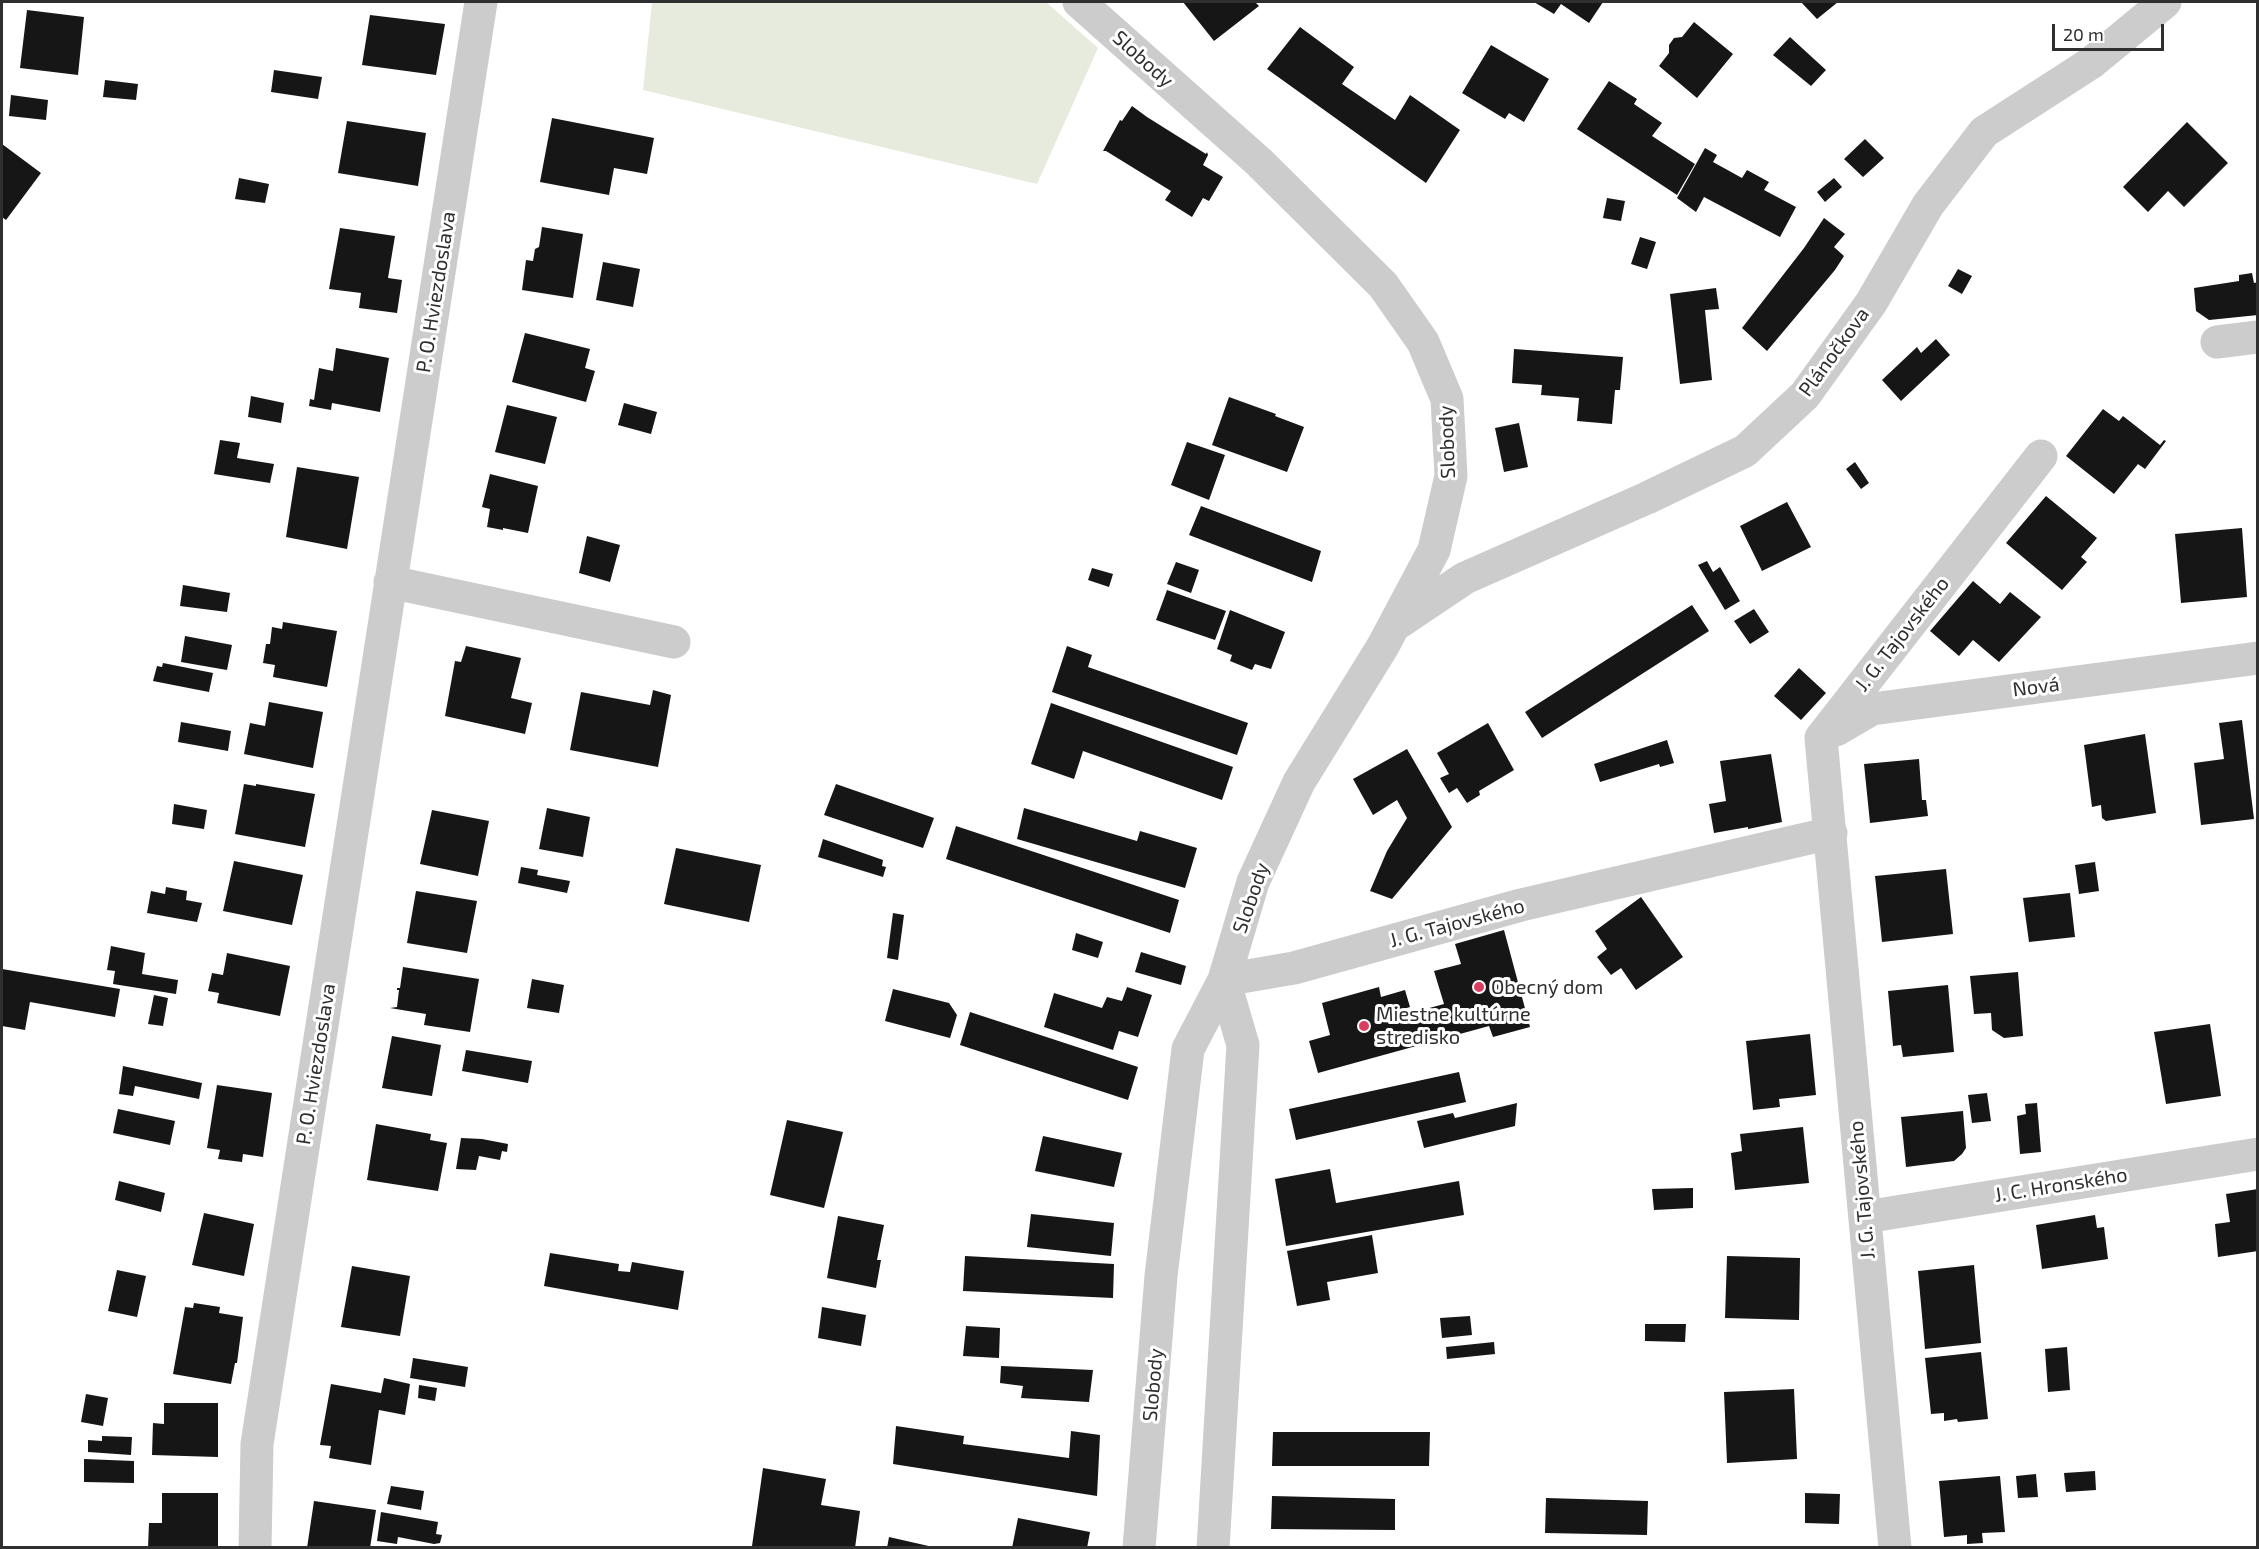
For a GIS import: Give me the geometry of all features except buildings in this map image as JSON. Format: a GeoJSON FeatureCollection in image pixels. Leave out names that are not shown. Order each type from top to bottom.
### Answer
{"type":"FeatureCollection","features":[{"type":"Feature","properties":{"kind":"street","name":"P. O. Hviezdoslava"},"geometry":{"type":"LineString","coordinates":[[255,1548],[257,1444],[481,2]]}},
{"type":"Feature","properties":{"kind":"street","name":"Slobody"},"geometry":{"type":"LineString","coordinates":[[1079,2],[1258,162],[1383,285],[1423,342],[1447,399],[1451,476],[1434,550],[1394,625],[1299,782],[1253,882],[1224,980],[1188,1049],[1161,1276],[1139,1548]]}},
{"type":"Feature","properties":{"kind":"street","name":"Plánočkova"},"geometry":{"type":"LineString","coordinates":[[1394,625],[1465,578],[1647,498],[1745,451],[1805,395],[1871,303],[1928,205],[1984,132],[2091,63],[2165,2]]}},
{"type":"Feature","properties":{"kind":"street"},"geometry":{"type":"LineString","coordinates":[[2217,342],[2258,338]]}},
{"type":"Feature","properties":{"kind":"street","name":"J. G. Tajovského"},"geometry":{"type":"LineString","coordinates":[[1895,1548],[1821,738],[2041,456]]}},
{"type":"Feature","properties":{"kind":"street"},"geometry":{"type":"LineString","coordinates":[[390,582],[674,642]]}},
{"type":"Feature","properties":{"kind":"street","name":"Nová"},"geometry":{"type":"LineString","coordinates":[[1821,738],[1872,709],[2258,658]]}},
{"type":"Feature","properties":{"kind":"street","name":"J. G. Tajovského"},"geometry":{"type":"LineString","coordinates":[[1224,980],[1294,968],[1521,905],[1830,833]]}},
{"type":"Feature","properties":{"kind":"street"},"geometry":{"type":"LineString","coordinates":[[1213,1548],[1243,1045],[1224,980]]}},
{"type":"Feature","properties":{"kind":"street","name":"J. C. Hronského"},"geometry":{"type":"LineString","coordinates":[[1864,1217],[2258,1154]]}},
{"type":"Feature","properties":{"kind":"shaded area"},"geometry":{"type":"Polygon","coordinates":[[[652,2],[1046,2],[1098,48],[1037,184],[643,90],[652,2]]]}},
{"type":"Feature","properties":{"kind":"place","name":"Obecný dom"},"geometry":{"type":"Point","coordinates":[1479,987]}},
{"type":"Feature","properties":{"kind":"place","name":"Miestne kultúrne stredisko"},"geometry":{"type":"Point","coordinates":[1364,1026]}}]}
